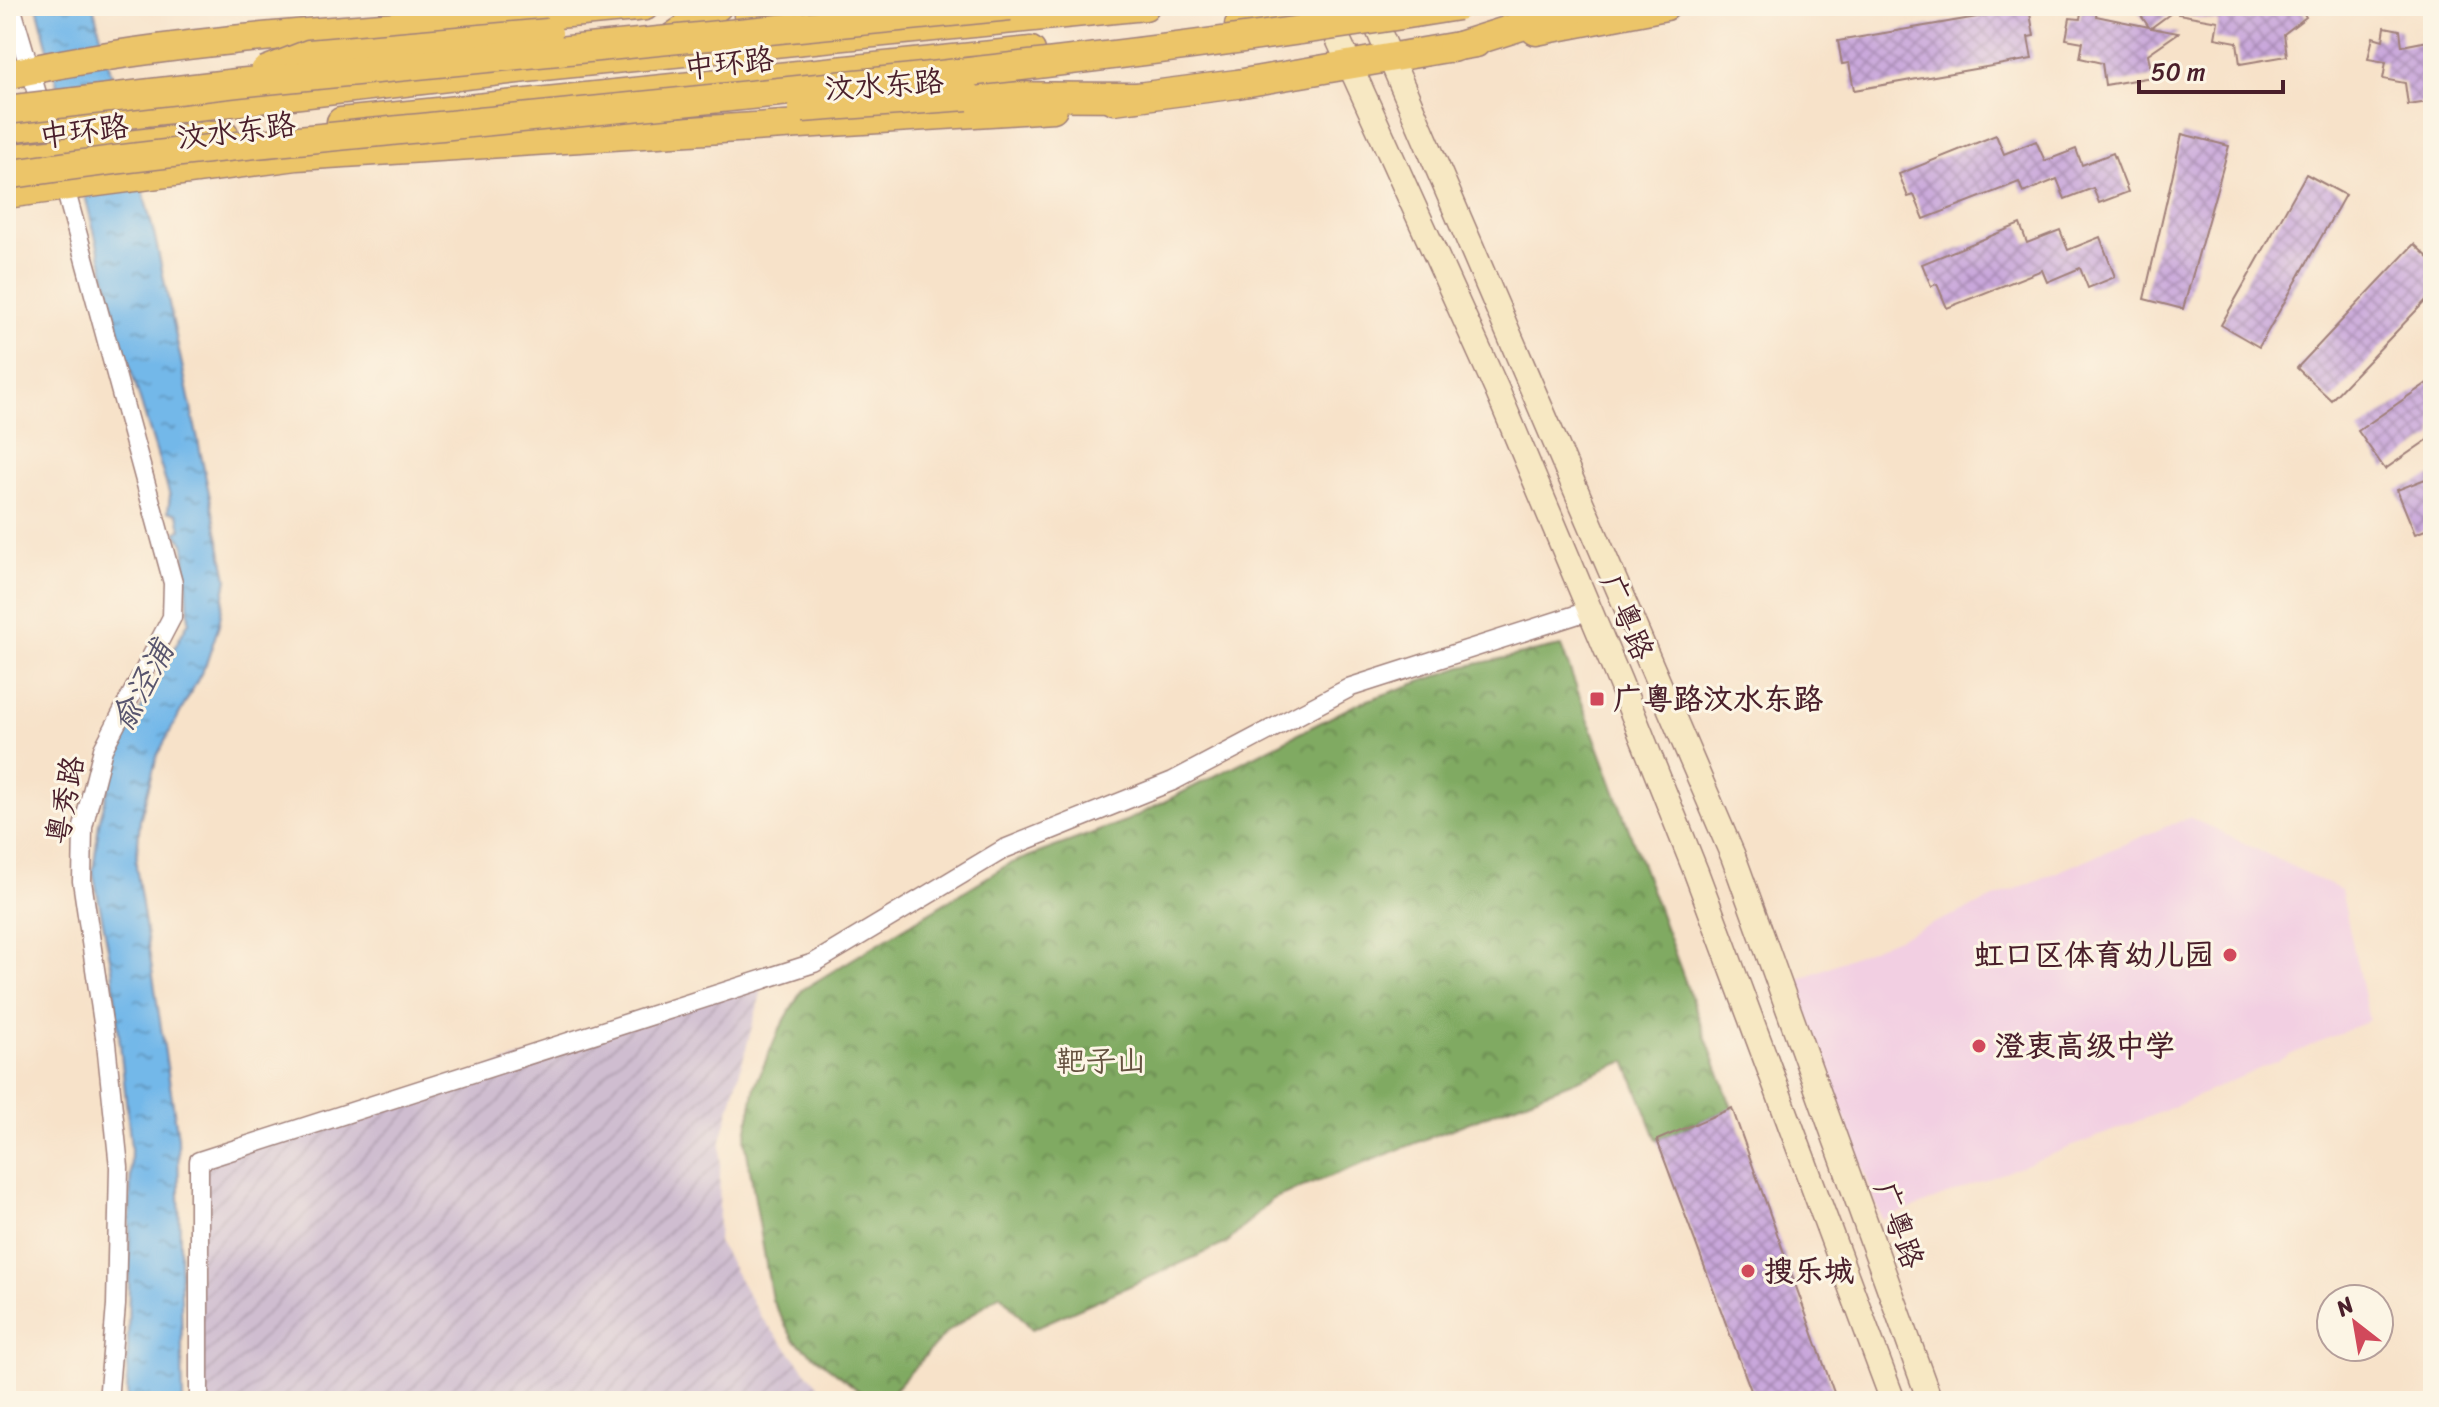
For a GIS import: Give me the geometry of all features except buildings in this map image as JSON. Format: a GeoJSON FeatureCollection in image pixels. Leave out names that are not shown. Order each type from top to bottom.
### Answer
{"type":"FeatureCollection","features":[{"type":"Feature","properties":{"kind":"main road"},"geometry":{"type":"LineString","coordinates":[[28,69],[225,42],[645,6]]}},
{"type":"Feature","properties":{"kind":"main road"},"geometry":{"type":"LineString","coordinates":[[644,57],[718,6]]}},
{"type":"Feature","properties":{"kind":"main road"},"geometry":{"type":"LineString","coordinates":[[237,83],[309,54],[748,15],[796,6]]}},
{"type":"Feature","properties":{"kind":"main road","name":"中环路"},"geometry":{"type":"LineString","coordinates":[[6,110],[237,83],[1010,6]]}},
{"type":"Feature","properties":{"kind":"main road","name":"汶水东路"},"geometry":{"type":"LineString","coordinates":[[6,128],[584,62],[1145,6]]}},
{"type":"Feature","properties":{"kind":"main road","name":"汶水东路"},"geometry":{"type":"LineString","coordinates":[[6,159],[130,143],[1125,40],[1324,9],[1367,6]]}},
{"type":"Feature","properties":{"kind":"main road","name":"广粤路"},"geometry":{"type":"LineString","coordinates":[[1367,6],[1553,430],[1733,856],[1930,1401]]}},
{"type":"Feature","properties":{"kind":"main road","name":"中环路"},"geometry":{"type":"LineString","coordinates":[[6,175],[166,165],[1092,59],[1288,34],[1458,6]]}},
{"type":"Feature","properties":{"kind":"main road"},"geometry":{"type":"LineString","coordinates":[[1452,48],[1585,6]]}},
{"type":"Feature","properties":{"kind":"main road","name":"汶水东路"},"geometry":{"type":"LineString","coordinates":[[6,194],[75,186],[166,165],[1054,108],[1391,59],[1666,6]]}},
{"type":"Feature","properties":{"kind":"main road","name":"广粤路"},"geometry":{"type":"LineString","coordinates":[[1324,9],[1497,390],[1696,872],[1893,1401]]}},
{"type":"Feature","properties":{"kind":"main road"},"geometry":{"type":"LineString","coordinates":[[505,19],[584,62]]}},
{"type":"Feature","properties":{"kind":"main road"},"geometry":{"type":"LineString","coordinates":[[896,118],[954,59]]}},
{"type":"Feature","properties":{"kind":"main road"},"geometry":{"type":"LineString","coordinates":[[166,165],[967,96],[1136,97]]}},
{"type":"Feature","properties":{"kind":"main road"},"geometry":{"type":"LineString","coordinates":[[496,106],[575,139]]}},
{"type":"Feature","properties":{"kind":"street","name":"粤秀路"},"geometry":{"type":"LineString","coordinates":[[11,6],[28,69],[56,120],[75,186],[170,564],[174,593],[172,617],[165,634],[103,749],[83,827],[82,881],[106,1043],[119,1167],[116,1305],[108,1401]]}},
{"type":"Feature","properties":{"kind":"street"},"geometry":{"type":"LineString","coordinates":[[199,1401],[199,1161],[814,963],[1004,849],[1173,781],[1351,687],[1588,611]]}},
{"type":"Feature","properties":{"kind":"shaded area"},"geometry":{"type":"Polygon","coordinates":[[[306,6],[389,6],[308,14],[306,6]]]}},
{"type":"Feature","properties":{"kind":"shaded area"},"geometry":{"type":"Polygon","coordinates":[[[2189,817],[2341,890],[2369,1020],[2164,1111],[1882,1220],[1795,981],[2189,817]]]}},
{"type":"Feature","properties":{"kind":"shaded area"},"geometry":{"type":"Polygon","coordinates":[[[765,979],[721,1140],[718,1242],[761,1317],[831,1401],[199,1401],[199,1161],[765,979]]]}},
{"type":"Feature","properties":{"kind":"green space","name":"靶子山"},"geometry":{"type":"Polygon","coordinates":[[[1561,646],[1732,1108],[1657,1140],[1626,1061],[1272,1199],[1227,1243],[1032,1329],[1000,1294],[945,1334],[884,1401],[872,1401],[793,1339],[772,1300],[745,1140],[755,1086],[778,1032],[802,990],[1009,864],[1128,820],[1357,704],[1462,667],[1561,646]]]}},
{"type":"Feature","properties":{"kind":"water"},"geometry":{"type":"Polygon","coordinates":[[[37,6],[93,6],[155,237],[227,578],[219,625],[206,664],[157,756],[140,820],[136,866],[178,1137],[183,1401],[127,1401],[131,1148],[112,968],[93,872],[99,823],[118,751],[189,621],[184,543],[176,533],[181,529],[178,514],[168,511],[170,496],[123,345],[37,6]]]}},
{"type":"Feature","properties":{"kind":"place","name":"广粤路汶水东路"},"geometry":{"type":"Point","coordinates":[1597,699]}},
{"type":"Feature","properties":{"kind":"place","name":"虹口区体育幼儿园"},"geometry":{"type":"Point","coordinates":[2230,955]}},
{"type":"Feature","properties":{"kind":"place","name":"澄衷高级中学"},"geometry":{"type":"Point","coordinates":[1979,1046]}},
{"type":"Feature","properties":{"kind":"place","name":"搜乐城"},"geometry":{"type":"Point","coordinates":[1748,1271]}},
{"type":"Feature","properties":{"kind":"water label","name":"俞泾浦"},"geometry":{"type":"Point","coordinates":[142,686]}}]}
